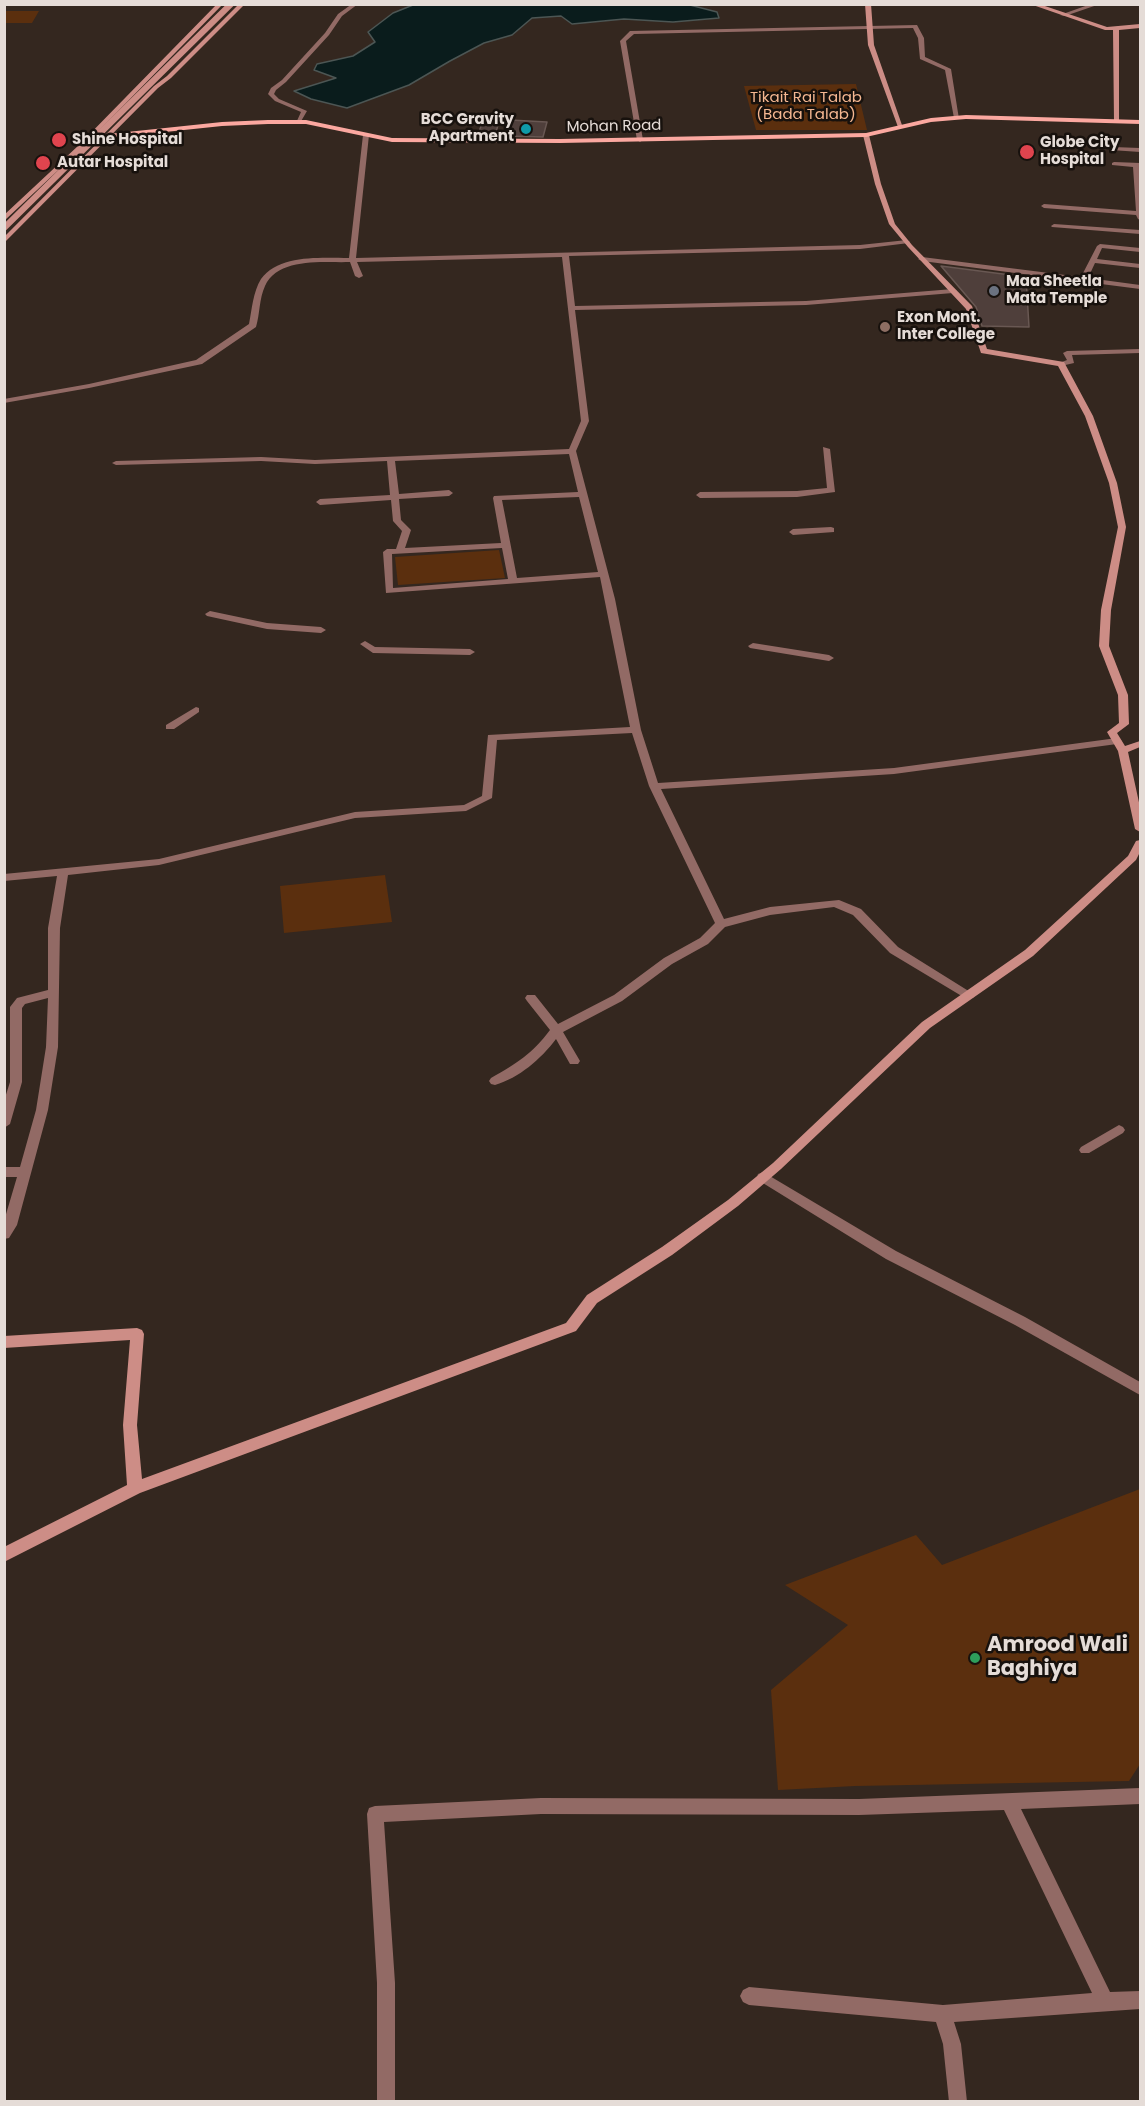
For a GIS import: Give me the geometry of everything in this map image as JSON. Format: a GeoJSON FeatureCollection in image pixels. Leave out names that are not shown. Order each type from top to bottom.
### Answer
{"type":"FeatureCollection","features":[{"type":"Feature","properties":{"kind":"main road","name":"Mohan Road"},"geometry":{"type":"LineString","coordinates":[[89,138],[222,124],[298,122],[392,140],[640,140],[866,135],[957,118],[1140,122]]}},
{"type":"Feature","properties":{"kind":"street"},"geometry":{"type":"LineString","coordinates":[[4,219],[89,138],[221,4]]}},
{"type":"Feature","properties":{"kind":"street"},"geometry":{"type":"LineString","coordinates":[[4,228],[231,4]]}},
{"type":"Feature","properties":{"kind":"street"},"geometry":{"type":"LineString","coordinates":[[4,241],[105,138],[243,4]]}},
{"type":"Feature","properties":{"kind":"street"},"geometry":{"type":"LineString","coordinates":[[298,122],[304,111],[277,100],[271,94],[273,88],[284,81],[340,15],[356,4]]}},
{"type":"Feature","properties":{"kind":"street"},"geometry":{"type":"LineString","coordinates":[[868,4],[871,45],[901,127]]}},
{"type":"Feature","properties":{"kind":"street"},"geometry":{"type":"LineString","coordinates":[[1032,4],[1094,26],[1116,30],[1140,26]]}},
{"type":"Feature","properties":{"kind":"street"},"geometry":{"type":"LineString","coordinates":[[1063,15],[1098,4]]}},
{"type":"Feature","properties":{"kind":"street"},"geometry":{"type":"LineString","coordinates":[[640,140],[623,41],[632,32],[915,26],[921,38],[922,58],[948,69],[957,118]]}},
{"type":"Feature","properties":{"kind":"street"},"geometry":{"type":"LineString","coordinates":[[1116,30],[1117,122]]}},
{"type":"Feature","properties":{"kind":"street"},"geometry":{"type":"LineString","coordinates":[[359,276],[352,258],[366,135]]}},
{"type":"Feature","properties":{"kind":"street"},"geometry":{"type":"LineString","coordinates":[[866,135],[878,184],[892,224],[969,308],[984,351],[1061,364],[1071,361],[1067,353],[1140,351]]}},
{"type":"Feature","properties":{"kind":"street"},"geometry":{"type":"LineString","coordinates":[[1113,149],[1140,150]]}},
{"type":"Feature","properties":{"kind":"street"},"geometry":{"type":"LineString","coordinates":[[1044,206],[1140,214],[1138,165],[1114,164]]}},
{"type":"Feature","properties":{"kind":"street"},"geometry":{"type":"LineString","coordinates":[[1054,226],[1140,232]]}},
{"type":"Feature","properties":{"kind":"street"},"geometry":{"type":"LineString","coordinates":[[4,401],[89,386],[199,362],[253,325],[259,286],[268,274],[289,264],[352,258],[860,247],[907,242]]}},
{"type":"Feature","properties":{"kind":"street"},"geometry":{"type":"LineString","coordinates":[[1083,280],[1100,246],[1140,250]]}},
{"type":"Feature","properties":{"kind":"street"},"geometry":{"type":"LineString","coordinates":[[565,253],[585,421],[572,451],[603,574],[636,730],[654,786],[721,924]]}},
{"type":"Feature","properties":{"kind":"street"},"geometry":{"type":"LineString","coordinates":[[922,259],[1140,287]]}},
{"type":"Feature","properties":{"kind":"street"},"geometry":{"type":"LineString","coordinates":[[1092,260],[1140,265]]}},
{"type":"Feature","properties":{"kind":"street"},"geometry":{"type":"LineString","coordinates":[[572,308],[806,303],[952,291]]}},
{"type":"Feature","properties":{"kind":"street"},"geometry":{"type":"LineString","coordinates":[[1061,364],[1089,416],[1113,483],[1122,527],[1106,610],[1104,646],[1123,695],[1124,724],[1112,732],[1120,746],[1140,830]]}},
{"type":"Feature","properties":{"kind":"street"},"geometry":{"type":"LineString","coordinates":[[700,495],[797,494],[832,490],[826,449]]}},
{"type":"Feature","properties":{"kind":"street"},"geometry":{"type":"LineString","coordinates":[[116,463],[261,459],[315,462],[572,451]]}},
{"type":"Feature","properties":{"kind":"street"},"geometry":{"type":"LineString","coordinates":[[392,459],[397,521],[407,530],[399,552]]}},
{"type":"Feature","properties":{"kind":"street"},"geometry":{"type":"LineString","coordinates":[[321,502],[449,494]]}},
{"type":"Feature","properties":{"kind":"street"},"geometry":{"type":"LineString","coordinates":[[513,582],[496,498],[583,494]]}},
{"type":"Feature","properties":{"kind":"street"},"geometry":{"type":"LineString","coordinates":[[793,532],[831,530]]}},
{"type":"Feature","properties":{"kind":"street"},"geometry":{"type":"LineString","coordinates":[[506,545],[387,552],[389,591],[603,574]]}},
{"type":"Feature","properties":{"kind":"street"},"geometry":{"type":"LineString","coordinates":[[210,614],[267,626],[321,630]]}},
{"type":"Feature","properties":{"kind":"street"},"geometry":{"type":"LineString","coordinates":[[364,644],[373,650],[470,652]]}},
{"type":"Feature","properties":{"kind":"street"},"geometry":{"type":"LineString","coordinates":[[753,646],[829,658]]}},
{"type":"Feature","properties":{"kind":"street"},"geometry":{"type":"LineString","coordinates":[[170,727],[196,710]]}},
{"type":"Feature","properties":{"kind":"street"},"geometry":{"type":"LineString","coordinates":[[4,878],[159,862],[355,816],[466,808],[487,798],[492,737],[636,730]]}},
{"type":"Feature","properties":{"kind":"street"},"geometry":{"type":"LineString","coordinates":[[654,786],[894,771],[1140,744]]}},
{"type":"Feature","properties":{"kind":"street"},"geometry":{"type":"LineString","coordinates":[[4,1555],[135,1488],[571,1327],[592,1299],[668,1251],[764,1177],[926,1025],[1029,953],[1139,849]]}},
{"type":"Feature","properties":{"kind":"street"},"geometry":{"type":"LineString","coordinates":[[4,1234],[10,1225],[42,1110],[52,1047],[54,928],[63,872]]}},
{"type":"Feature","properties":{"kind":"street"},"geometry":{"type":"LineString","coordinates":[[495,1081],[529,1061],[541,1051],[556,1030],[618,998],[668,961],[704,941],[721,924],[770,911],[835,903],[857,912],[894,950],[969,995]]}},
{"type":"Feature","properties":{"kind":"street"},"geometry":{"type":"LineString","coordinates":[[4,1124],[16,1082],[10,1008],[21,1001],[54,993]]}},
{"type":"Feature","properties":{"kind":"street"},"geometry":{"type":"LineString","coordinates":[[531,998],[556,1030],[574,1061]]}},
{"type":"Feature","properties":{"kind":"street"},"geometry":{"type":"LineString","coordinates":[[1085,1150],[1119,1130]]}},
{"type":"Feature","properties":{"kind":"street"},"geometry":{"type":"LineString","coordinates":[[4,1172],[24,1172]]}},
{"type":"Feature","properties":{"kind":"street"},"geometry":{"type":"LineString","coordinates":[[764,1177],[891,1255],[1020,1322],[1140,1389]]}},
{"type":"Feature","properties":{"kind":"street"},"geometry":{"type":"LineString","coordinates":[[4,1342],[137,1334],[130,1425],[135,1488]]}},
{"type":"Feature","properties":{"kind":"street"},"geometry":{"type":"LineString","coordinates":[[386,2102],[386,1983],[375,1814],[541,1806],[859,1808],[1140,1796]]}},
{"type":"Feature","properties":{"kind":"street"},"geometry":{"type":"LineString","coordinates":[[1010,1801],[1105,2001]]}},
{"type":"Feature","properties":{"kind":"street"},"geometry":{"type":"LineString","coordinates":[[749,1996],[943,2014],[1140,2000]]}},
{"type":"Feature","properties":{"kind":"street"},"geometry":{"type":"LineString","coordinates":[[943,2014],[952,2044],[958,2102]]}},
{"type":"Feature","properties":{"kind":"green space"},"geometry":{"type":"Polygon","coordinates":[[[5,11],[39,11],[32,23],[5,23],[5,11]]]}},
{"type":"Feature","properties":{"kind":"green space","name":"Tikait Rai Talab (Bada Talab)"},"geometry":{"type":"Polygon","coordinates":[[[856,84],[867,130],[756,130],[744,86],[856,84]]]}},
{"type":"Feature","properties":{"kind":"green space"},"geometry":{"type":"Polygon","coordinates":[[[499,550],[505,578],[398,585],[395,557],[499,550]]]}},
{"type":"Feature","properties":{"kind":"green space"},"geometry":{"type":"Polygon","coordinates":[[[385,875],[392,922],[284,933],[280,886],[385,875]]]}},
{"type":"Feature","properties":{"kind":"green space","name":"Amrood Wali Baghiya"},"geometry":{"type":"Polygon","coordinates":[[[1140,1489],[1140,1764],[1129,1781],[855,1786],[778,1790],[771,1690],[848,1625],[785,1585],[916,1535],[942,1565],[1140,1489]]]}},
{"type":"Feature","properties":{"kind":"shaded area"},"geometry":{"type":"Polygon","coordinates":[[[686,4],[717,12],[719,18],[673,22],[624,19],[572,24],[561,16],[532,18],[512,35],[484,43],[409,85],[347,108],[311,99],[294,91],[336,78],[314,70],[317,64],[353,56],[375,42],[368,32],[393,13],[413,5],[686,4]]]}},
{"type":"Feature","properties":{"kind":"building","name":"BCC Gravity Apartment"},"geometry":{"type":"Polygon","coordinates":[[[510,120],[547,122],[543,137],[504,136],[510,120]]]}},
{"type":"Feature","properties":{"kind":"building"},"geometry":{"type":"Polygon","coordinates":[[[482,124],[498,125],[495,136],[477,136],[482,124]]]}},
{"type":"Feature","properties":{"kind":"building","name":"Maa Sheetla Mata Temple"},"geometry":{"type":"Polygon","coordinates":[[[941,266],[1026,277],[1029,327],[982,326],[976,307],[941,266]]]}},
{"type":"Feature","properties":{"kind":"place","name":"BCC Gravity Apartment"},"geometry":{"type":"Point","coordinates":[526,129]}},
{"type":"Feature","properties":{"kind":"place","name":"Shine Hospital"},"geometry":{"type":"Point","coordinates":[59,140]}},
{"type":"Feature","properties":{"kind":"place","name":"Globe City Hospital"},"geometry":{"type":"Point","coordinates":[1027,152]}},
{"type":"Feature","properties":{"kind":"place","name":"Autar Hospital"},"geometry":{"type":"Point","coordinates":[43,163]}},
{"type":"Feature","properties":{"kind":"place","name":"Maa Sheetla Mata Temple"},"geometry":{"type":"Point","coordinates":[994,291]}},
{"type":"Feature","properties":{"kind":"place","name":"Exon Mont. Inter College"},"geometry":{"type":"Point","coordinates":[885,327]}},
{"type":"Feature","properties":{"kind":"place","name":"Amrood Wali Baghiya"},"geometry":{"type":"Point","coordinates":[975,1658]}}]}
